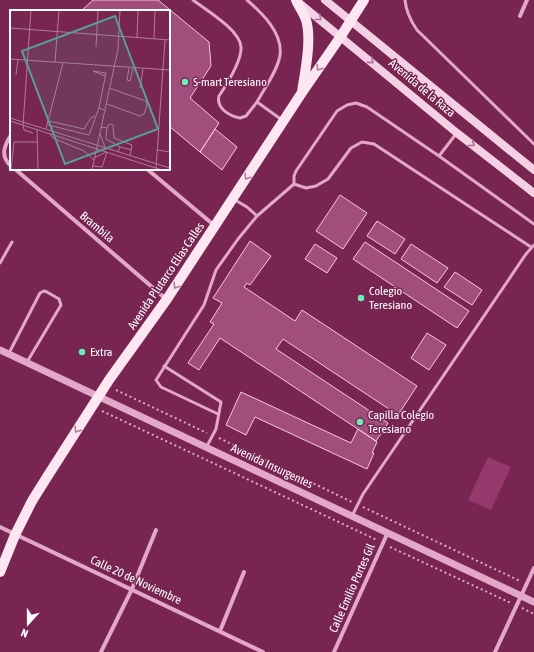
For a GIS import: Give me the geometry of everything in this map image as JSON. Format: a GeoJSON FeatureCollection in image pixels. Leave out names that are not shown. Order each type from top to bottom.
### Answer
{"type":"FeatureCollection","features":[{"type":"Feature","properties":{"kind":"main road","name":"Avenida de la Raza"},"geometry":{"type":"LineString","coordinates":[[296,0],[458,133],[534,193]]}},
{"type":"Feature","properties":{"kind":"main road"},"geometry":{"type":"LineString","coordinates":[[296,0],[306,20],[307,34],[307,57],[302,94]]}},
{"type":"Feature","properties":{"kind":"main road","name":"Avenida de la Raza"},"geometry":{"type":"LineString","coordinates":[[325,0],[534,170]]}},
{"type":"Feature","properties":{"kind":"main road","name":"Avenida Plutarco Elías Calles"},"geometry":{"type":"LineString","coordinates":[[0,572],[32,501],[92,406],[167,299],[364,0]]}},
{"type":"Feature","properties":{"kind":"street"},"geometry":{"type":"LineString","coordinates":[[520,16],[527,0]]}},
{"type":"Feature","properties":{"kind":"street"},"geometry":{"type":"LineString","coordinates":[[10,137],[4,151],[4,157],[10,165]]}},
{"type":"Feature","properties":{"kind":"street","name":"Brambila"},"geometry":{"type":"LineString","coordinates":[[15,170],[167,299]]}},
{"type":"Feature","properties":{"kind":"street"},"geometry":{"type":"LineString","coordinates":[[148,170],[215,226]]}},
{"type":"Feature","properties":{"kind":"street","name":"Avenida Insurgentes"},"geometry":{"type":"LineString","coordinates":[[0,350],[534,602]]}},
{"type":"Feature","properties":{"kind":"street","name":"Calle 20 de Noviembre"},"geometry":{"type":"LineString","coordinates":[[0,527],[263,652]]}},
{"type":"Feature","properties":{"kind":"street"},"geometry":{"type":"LineString","coordinates":[[101,652],[132,589],[156,530]]}},
{"type":"Feature","properties":{"kind":"street","name":"Calle Emilio Portes Gil"},"geometry":{"type":"LineString","coordinates":[[334,652],[388,532]]}},
{"type":"Feature","properties":{"kind":"street"},"geometry":{"type":"LineString","coordinates":[[494,652],[534,568]]}},
{"type":"Feature","properties":{"kind":"street"},"geometry":{"type":"LineString","coordinates":[[220,631],[244,572]]}},
{"type":"Feature","properties":{"kind":"lane"},"geometry":{"type":"LineString","coordinates":[[193,0],[225,24],[239,40],[241,46],[238,61],[218,100],[220,106],[231,116],[240,118],[246,116],[257,102],[280,56],[278,41],[269,22],[248,0]]}},
{"type":"Feature","properties":{"kind":"lane"},"geometry":{"type":"LineString","coordinates":[[405,0],[405,7],[417,30],[534,144]]}},
{"type":"Feature","properties":{"kind":"lane"},"geometry":{"type":"LineString","coordinates":[[257,102],[284,121]]}},
{"type":"Feature","properties":{"kind":"lane"},"geometry":{"type":"LineString","coordinates":[[218,414],[161,387],[156,380],[204,305],[216,270],[238,239],[257,216],[294,184],[294,176],[296,171],[338,111],[348,105],[356,103],[367,107],[534,224]]}},
{"type":"Feature","properties":{"kind":"lane"},"geometry":{"type":"LineString","coordinates":[[439,156],[458,133]]}},
{"type":"Feature","properties":{"kind":"lane"},"geometry":{"type":"LineString","coordinates":[[294,184],[306,188],[316,186],[328,179],[351,148],[362,142],[374,144],[533,246],[358,504],[352,516]]}},
{"type":"Feature","properties":{"kind":"lane"},"geometry":{"type":"LineString","coordinates":[[233,199],[247,206],[257,216]]}},
{"type":"Feature","properties":{"kind":"lane"},"geometry":{"type":"LineString","coordinates":[[0,263],[12,242]]}},
{"type":"Feature","properties":{"kind":"lane"},"geometry":{"type":"LineString","coordinates":[[9,353],[40,293],[44,291],[48,292],[59,299],[60,306],[27,362]]}},
{"type":"Feature","properties":{"kind":"lane"},"geometry":{"type":"LineString","coordinates":[[164,366],[221,402],[216,429],[206,447]]}},
{"type":"Feature","properties":{"kind":"path"},"geometry":{"type":"LineString","coordinates":[[106,385],[527,584]]}},
{"type":"Feature","properties":{"kind":"path"},"geometry":{"type":"LineString","coordinates":[[92,406],[534,614]]}},
{"type":"Feature","properties":{"kind":"shaded area"},"geometry":{"type":"Polygon","coordinates":[[[488,457],[511,467],[491,510],[468,500],[488,457]]]}},
{"type":"Feature","properties":{"kind":"building","name":"S-mart Teresiano"},"geometry":{"type":"Polygon","coordinates":[[[93,0],[158,0],[209,42],[211,66],[190,98],[219,123],[200,152],[170,127],[170,10],[82,10],[93,0]]]}},
{"type":"Feature","properties":{"kind":"building"},"geometry":{"type":"Polygon","coordinates":[[[215,129],[237,147],[222,170],[200,152],[215,129]]]}},
{"type":"Feature","properties":{"kind":"building"},"geometry":{"type":"Polygon","coordinates":[[[340,195],[367,213],[343,249],[316,231],[340,195]]]}},
{"type":"Feature","properties":{"kind":"building"},"geometry":{"type":"Polygon","coordinates":[[[377,221],[405,239],[395,254],[367,236],[377,221]]]}},
{"type":"Feature","properties":{"kind":"building"},"geometry":{"type":"Polygon","coordinates":[[[250,241],[271,256],[250,285],[247,283],[244,287],[295,321],[302,310],[417,386],[398,415],[283,339],[276,349],[388,423],[376,441],[220,338],[199,370],[188,363],[214,324],[210,322],[222,303],[213,298],[250,241]]]}},
{"type":"Feature","properties":{"kind":"building"},"geometry":{"type":"Polygon","coordinates":[[[365,242],[469,311],[457,328],[353,259],[365,242]]]}},
{"type":"Feature","properties":{"kind":"building"},"geometry":{"type":"Polygon","coordinates":[[[315,244],[337,258],[327,273],[305,259],[315,244]]]}},
{"type":"Feature","properties":{"kind":"building"},"geometry":{"type":"Polygon","coordinates":[[[411,244],[448,268],[437,283],[401,259],[411,244]]]}},
{"type":"Feature","properties":{"kind":"building"},"geometry":{"type":"Polygon","coordinates":[[[455,272],[482,290],[472,305],[444,287],[455,272]]]}},
{"type":"Feature","properties":{"kind":"building"},"geometry":{"type":"Polygon","coordinates":[[[427,333],[446,345],[429,370],[411,358],[427,333]]]}},
{"type":"Feature","properties":{"kind":"building"},"geometry":{"type":"Polygon","coordinates":[[[241,392],[351,443],[358,429],[377,442],[367,469],[255,417],[246,435],[226,425],[241,392]]]}},
{"type":"Feature","properties":{"kind":"place","name":"S-mart Teresiano"},"geometry":{"type":"Point","coordinates":[185,82]}},
{"type":"Feature","properties":{"kind":"place","name":"Colegio Teresiano"},"geometry":{"type":"Point","coordinates":[361,298]}},
{"type":"Feature","properties":{"kind":"place","name":"Extra"},"geometry":{"type":"Point","coordinates":[82,352]}},
{"type":"Feature","properties":{"kind":"place","name":"Capilla Colegio Teresiano"},"geometry":{"type":"Point","coordinates":[360,422]}}]}
